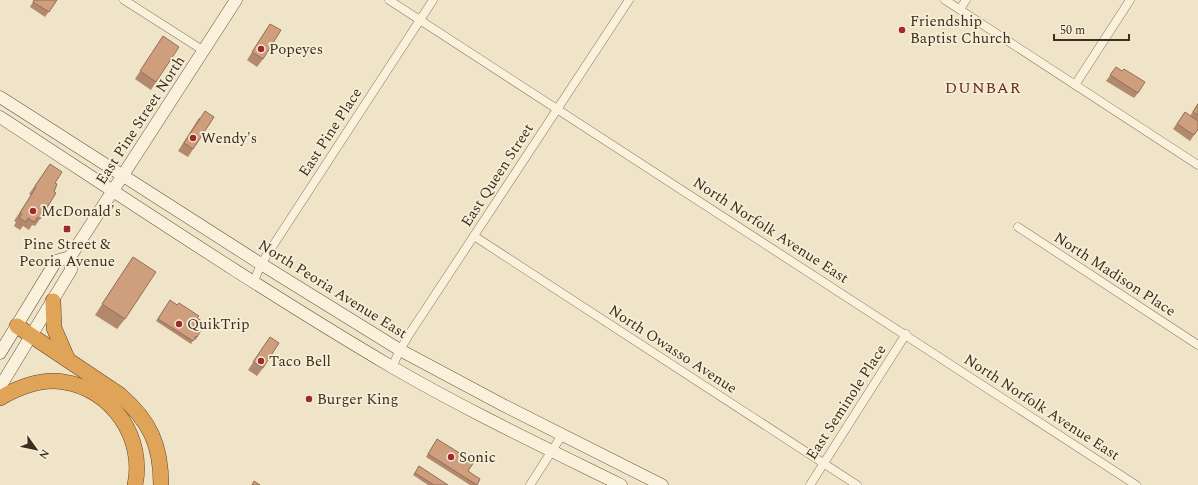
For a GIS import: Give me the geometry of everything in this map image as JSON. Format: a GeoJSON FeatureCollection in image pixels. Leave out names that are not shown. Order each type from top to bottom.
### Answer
{"type":"FeatureCollection","features":[{"type":"Feature","properties":{"kind":"highway"},"geometry":{"type":"LineString","coordinates":[[53,301],[54,328],[67,358]]}},
{"type":"Feature","properties":{"kind":"highway"},"geometry":{"type":"LineString","coordinates":[[16,326],[120,394],[142,417],[154,438],[158,451],[161,485]]}},
{"type":"Feature","properties":{"kind":"highway"},"geometry":{"type":"LineString","coordinates":[[0,398],[22,387],[54,381],[75,384],[94,393],[118,413],[130,432],[137,466],[134,485]]}},
{"type":"Feature","properties":{"kind":"main road","name":"East Pine Street North"},"geometry":{"type":"LineString","coordinates":[[0,387],[71,270],[70,257],[236,0]]}},
{"type":"Feature","properties":{"kind":"main road","name":"North Peoria Avenue East"},"geometry":{"type":"LineString","coordinates":[[0,97],[123,174],[261,264],[400,350],[562,435],[662,485]]}},
{"type":"Feature","properties":{"kind":"main road"},"geometry":{"type":"LineString","coordinates":[[0,116],[254,281],[392,367],[476,413],[621,485]]}},
{"type":"Feature","properties":{"kind":"main road"},"geometry":{"type":"LineString","coordinates":[[0,352],[56,261],[70,257]]}},
{"type":"Feature","properties":{"kind":"street"},"geometry":{"type":"LineString","coordinates":[[124,0],[204,51]]}},
{"type":"Feature","properties":{"kind":"street","name":"North Norfolk Avenue East"},"geometry":{"type":"LineString","coordinates":[[389,0],[906,334],[1136,485]]}},
{"type":"Feature","properties":{"kind":"street","name":"East Pine Place"},"geometry":{"type":"LineString","coordinates":[[254,281],[261,264],[433,0]]}},
{"type":"Feature","properties":{"kind":"street","name":"East Queen Street"},"geometry":{"type":"LineString","coordinates":[[392,367],[400,350],[629,0]]}},
{"type":"Feature","properties":{"kind":"street"},"geometry":{"type":"LineString","coordinates":[[945,0],[1198,165]]}},
{"type":"Feature","properties":{"kind":"street"},"geometry":{"type":"LineString","coordinates":[[960,10],[966,0]]}},
{"type":"Feature","properties":{"kind":"street"},"geometry":{"type":"LineString","coordinates":[[1075,85],[1130,0]]}},
{"type":"Feature","properties":{"kind":"street","name":"North Madison Place"},"geometry":{"type":"LineString","coordinates":[[1018,227],[1198,345]]}},
{"type":"Feature","properties":{"kind":"street","name":"North Owasso Avenue"},"geometry":{"type":"LineString","coordinates":[[474,236],[857,485]]}},
{"type":"Feature","properties":{"kind":"street","name":"East Seminole Place"},"geometry":{"type":"LineString","coordinates":[[810,485],[906,334]]}},
{"type":"Feature","properties":{"kind":"street"},"geometry":{"type":"LineString","coordinates":[[530,485],[562,435]]}},
{"type":"Feature","properties":{"kind":"building"},"geometry":{"type":"Polygon","coordinates":[[[34,0],[57,0],[49,12],[33,2],[34,0]]]}},
{"type":"Feature","properties":{"kind":"building","name":"Popeyes"},"geometry":{"type":"Polygon","coordinates":[[[270,24],[281,30],[263,59],[252,52],[270,24]]]}},
{"type":"Feature","properties":{"kind":"building"},"geometry":{"type":"Polygon","coordinates":[[[163,36],[179,47],[156,82],[140,71],[163,36]]]}},
{"type":"Feature","properties":{"kind":"building"},"geometry":{"type":"Polygon","coordinates":[[[1116,67],[1122,71],[1124,69],[1145,82],[1138,93],[1110,75],[1116,67]]]}},
{"type":"Feature","properties":{"kind":"building"},"geometry":{"type":"Polygon","coordinates":[[[1198,104],[1198,115],[1193,112],[1198,104]]]}},
{"type":"Feature","properties":{"kind":"building","name":"Wendy's"},"geometry":{"type":"Polygon","coordinates":[[[205,111],[214,117],[193,149],[184,143],[205,111]]]}},
{"type":"Feature","properties":{"kind":"building"},"geometry":{"type":"Polygon","coordinates":[[[1185,112],[1198,121],[1198,129],[1194,135],[1177,124],[1185,112]]]}},
{"type":"Feature","properties":{"kind":"building","name":"McDonald's"},"geometry":{"type":"Polygon","coordinates":[[[50,164],[62,172],[55,183],[57,184],[54,192],[56,193],[40,219],[38,217],[34,222],[28,218],[26,222],[19,218],[22,214],[20,213],[36,187],[35,186],[50,164]]]}},
{"type":"Feature","properties":{"kind":"building"},"geometry":{"type":"Polygon","coordinates":[[[133,257],[156,272],[125,319],[102,304],[133,257]]]}},
{"type":"Feature","properties":{"kind":"building","name":"QuikTrip"},"geometry":{"type":"Polygon","coordinates":[[[170,300],[177,305],[179,303],[199,316],[197,318],[205,323],[193,341],[158,319],[170,300]]]}},
{"type":"Feature","properties":{"kind":"building","name":"Taco Bell"},"geometry":{"type":"Polygon","coordinates":[[[270,337],[279,343],[263,368],[253,362],[270,337]]]}},
{"type":"Feature","properties":{"kind":"building"},"geometry":{"type":"Polygon","coordinates":[[[437,439],[474,462],[468,471],[480,479],[477,485],[428,454],[437,439]]]}},
{"type":"Feature","properties":{"kind":"building"},"geometry":{"type":"Polygon","coordinates":[[[419,466],[448,485],[434,485],[415,473],[419,466]]]}},
{"type":"Feature","properties":{"kind":"building"},"geometry":{"type":"Polygon","coordinates":[[[254,481],[260,485],[252,485],[254,481]]]}},
{"type":"Feature","properties":{"kind":"place","name":"Friendship Baptist Church"},"geometry":{"type":"Point","coordinates":[902,30]}},
{"type":"Feature","properties":{"kind":"place","name":"Popeyes"},"geometry":{"type":"Point","coordinates":[261,49]}},
{"type":"Feature","properties":{"kind":"place","name":"Wendy's"},"geometry":{"type":"Point","coordinates":[193,138]}},
{"type":"Feature","properties":{"kind":"place","name":"McDonald's"},"geometry":{"type":"Point","coordinates":[33,211]}},
{"type":"Feature","properties":{"kind":"place","name":"Pine Street & Peoria Avenue"},"geometry":{"type":"Point","coordinates":[67,229]}},
{"type":"Feature","properties":{"kind":"place","name":"QuikTrip"},"geometry":{"type":"Point","coordinates":[179,324]}},
{"type":"Feature","properties":{"kind":"place","name":"Taco Bell"},"geometry":{"type":"Point","coordinates":[261,361]}},
{"type":"Feature","properties":{"kind":"place","name":"Burger King"},"geometry":{"type":"Point","coordinates":[309,399]}},
{"type":"Feature","properties":{"kind":"place","name":"Sonic"},"geometry":{"type":"Point","coordinates":[451,457]}},
{"type":"Feature","properties":{"kind":"district","name":"DUNBAR"},"geometry":{"type":"Point","coordinates":[983,87]}}]}
